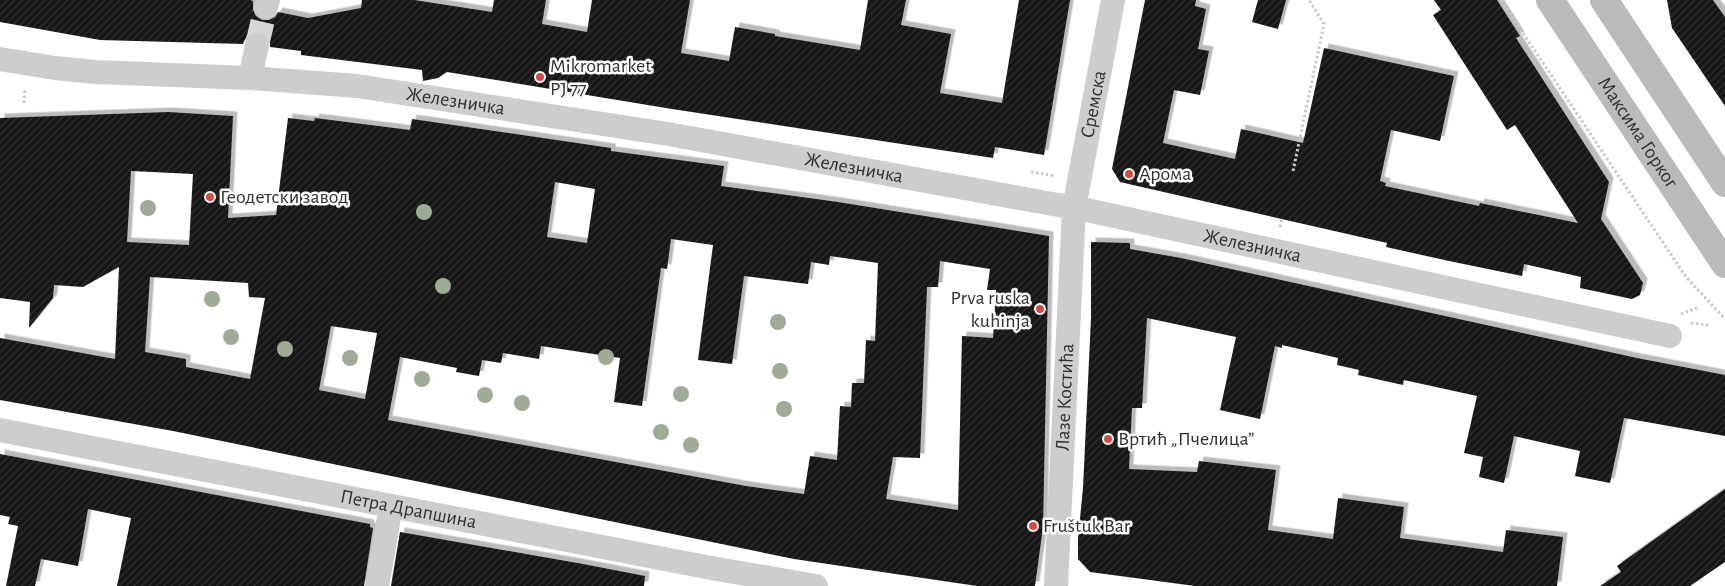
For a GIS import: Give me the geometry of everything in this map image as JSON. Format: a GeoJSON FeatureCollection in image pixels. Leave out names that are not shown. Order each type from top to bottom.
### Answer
{"type":"FeatureCollection","features":[{"type":"Feature","properties":{"kind":"street","name":"Сремска"},"geometry":{"type":"LineString","coordinates":[[1074,208],[1112,0]]}},
{"type":"Feature","properties":{"kind":"street","name":"Максима Горког"},"geometry":{"type":"LineString","coordinates":[[1550,0],[1725,264]]}},
{"type":"Feature","properties":{"kind":"street"},"geometry":{"type":"LineString","coordinates":[[1604,0],[1725,183]]}},
{"type":"Feature","properties":{"kind":"street"},"geometry":{"type":"LineString","coordinates":[[250,78],[257,45]]}},
{"type":"Feature","properties":{"kind":"street","name":"Железничка"},"geometry":{"type":"LineString","coordinates":[[0,59],[95,72],[250,78],[357,86],[668,134],[1074,208],[1670,336]]}},
{"type":"Feature","properties":{"kind":"street","name":"Лазе Костића"},"geometry":{"type":"LineString","coordinates":[[1058,586],[1074,208]]}},
{"type":"Feature","properties":{"kind":"street","name":"Петра Драпшина"},"geometry":{"type":"LineString","coordinates":[[0,430],[711,568],[816,586]]}},
{"type":"Feature","properties":{"kind":"street"},"geometry":{"type":"LineString","coordinates":[[377,586],[391,506]]}},
{"type":"Feature","properties":{"kind":"path"},"geometry":{"type":"LineString","coordinates":[[1293,171],[1324,24],[1309,0]]}},
{"type":"Feature","properties":{"kind":"path"},"geometry":{"type":"LineString","coordinates":[[1502,0],[1686,277],[1725,319]]}},
{"type":"Feature","properties":{"kind":"path"},"geometry":{"type":"LineString","coordinates":[[1694,323],[1709,325]]}},
{"type":"Feature","properties":{"kind":"building"},"geometry":{"type":"Polygon","coordinates":[[[0,0],[250,0],[253,1],[253,10],[256,16],[262,20],[269,20],[275,17],[278,12],[308,18],[361,8],[362,0],[414,0],[492,12],[494,0],[546,0],[542,24],[587,32],[592,0],[690,0],[681,53],[729,61],[735,27],[775,34],[775,36],[860,50],[868,0],[906,0],[901,25],[951,34],[940,93],[1002,103],[1019,0],[1070,0],[1044,155],[995,147],[993,158],[672,109],[447,72],[438,78],[423,81],[422,70],[301,55],[301,51],[270,47],[270,40],[267,35],[259,32],[252,32],[247,35],[243,44],[100,40],[0,22],[0,0]]]}},
{"type":"Feature","properties":{"kind":"building"},"geometry":{"type":"Polygon","coordinates":[[[1145,0],[1196,0],[1195,6],[1206,9],[1198,49],[1209,51],[1200,95],[1174,90],[1163,143],[1235,159],[1241,129],[1303,143],[1324,48],[1454,76],[1440,141],[1391,130],[1380,181],[1386,183],[1385,186],[1479,206],[1480,203],[1578,223],[1515,125],[1507,130],[1433,15],[1441,10],[1434,0],[1497,0],[1520,36],[1516,38],[1609,182],[1601,219],[1643,283],[1640,295],[1632,299],[1580,288],[1581,277],[1524,264],[1522,276],[1449,261],[1386,247],[1387,243],[1120,182],[1112,169],[1145,0]]]}},
{"type":"Feature","properties":{"kind":"building"},"geometry":{"type":"Polygon","coordinates":[[[1258,0],[1286,0],[1278,29],[1252,22],[1258,0]]]}},
{"type":"Feature","properties":{"kind":"building"},"geometry":{"type":"Polygon","coordinates":[[[1667,0],[1713,0],[1725,17],[1725,106],[1672,28],[1667,0]]]}},
{"type":"Feature","properties":{"kind":"building"},"geometry":{"type":"Polygon","coordinates":[[[168,112],[233,116],[228,218],[276,215],[288,118],[314,121],[315,118],[410,130],[412,119],[611,148],[611,151],[724,166],[721,186],[838,202],[1049,236],[1043,527],[1035,586],[977,586],[794,559],[173,431],[0,400],[0,338],[115,359],[119,267],[83,287],[54,285],[53,298],[29,328],[30,302],[0,298],[0,118],[168,112]],[[131,171],[127,242],[189,245],[193,174],[131,171]],[[555,182],[547,237],[587,243],[595,189],[555,182]],[[671,239],[667,269],[661,268],[642,406],[614,402],[620,358],[541,346],[539,359],[503,353],[501,363],[482,360],[479,376],[456,372],[457,368],[400,357],[388,420],[746,486],[804,494],[810,456],[837,460],[840,406],[851,407],[852,383],[864,383],[866,340],[875,341],[878,263],[830,256],[829,265],[811,262],[808,284],[744,276],[732,364],[698,360],[713,245],[671,239]],[[940,261],[938,287],[927,287],[920,458],[893,457],[886,499],[958,510],[962,336],[993,338],[996,290],[987,290],[990,269],[940,261]],[[150,277],[145,352],[186,359],[186,367],[250,379],[265,298],[249,297],[248,283],[150,277]],[[331,326],[319,390],[365,399],[377,333],[331,326]]]}},
{"type":"Feature","properties":{"kind":"building"},"geometry":{"type":"Polygon","coordinates":[[[1091,242],[1130,243],[1130,249],[1181,258],[1637,358],[1725,375],[1725,436],[1624,418],[1610,483],[1575,476],[1580,451],[1514,436],[1504,483],[1479,477],[1483,457],[1464,453],[1477,396],[1404,380],[1403,385],[1358,375],[1359,370],[1337,365],[1338,358],[1282,345],[1282,348],[1275,346],[1260,419],[1220,410],[1236,337],[1147,318],[1142,408],[1132,408],[1129,469],[1197,472],[1199,461],[1276,470],[1268,530],[1333,539],[1338,498],[1404,507],[1400,538],[1503,552],[1506,530],[1563,537],[1557,586],[1195,586],[1090,572],[1078,559],[1078,539],[1083,488],[1091,318],[1091,242]]]}},
{"type":"Feature","properties":{"kind":"building"},"geometry":{"type":"Polygon","coordinates":[[[0,454],[370,524],[370,527],[373,528],[364,586],[117,586],[131,518],[88,509],[78,566],[41,559],[35,586],[6,586],[18,526],[8,524],[10,517],[0,515],[0,454]]]}},
{"type":"Feature","properties":{"kind":"building"},"geometry":{"type":"Polygon","coordinates":[[[1725,489],[1725,562],[1690,586],[1600,586],[1621,572],[1617,566],[1725,489]]]}},
{"type":"Feature","properties":{"kind":"building"},"geometry":{"type":"Polygon","coordinates":[[[400,532],[645,576],[644,586],[391,586],[400,532]]]}},
{"type":"Feature","properties":{"kind":"tunnel"},"geometry":{"type":"LineString","coordinates":[[257,45],[266,7]]}},
{"type":"Feature","properties":{"kind":"place","name":"Mikromarket PJ 77"},"geometry":{"type":"Point","coordinates":[540,77]}},
{"type":"Feature","properties":{"kind":"place","name":"Арома"},"geometry":{"type":"Point","coordinates":[1129,174]}},
{"type":"Feature","properties":{"kind":"place","name":"Геодетски завод"},"geometry":{"type":"Point","coordinates":[210,197]}},
{"type":"Feature","properties":{"kind":"place","name":"Prva ruska kuhinja"},"geometry":{"type":"Point","coordinates":[1040,309]}},
{"type":"Feature","properties":{"kind":"place","name":"Вртић „Пчелица”"},"geometry":{"type":"Point","coordinates":[1108,439]}},
{"type":"Feature","properties":{"kind":"place","name":"Fruštuk Bar"},"geometry":{"type":"Point","coordinates":[1033,526]}}]}
